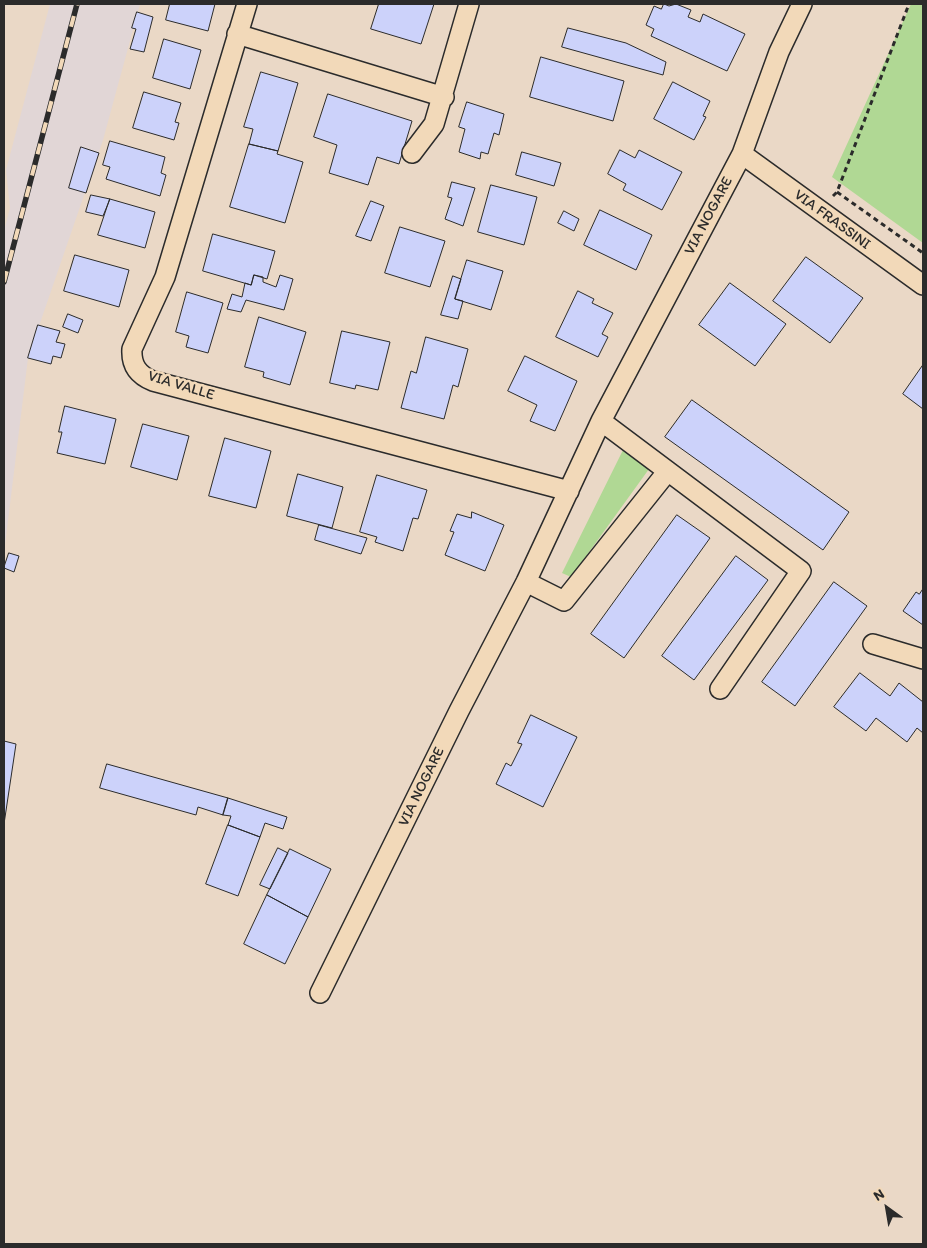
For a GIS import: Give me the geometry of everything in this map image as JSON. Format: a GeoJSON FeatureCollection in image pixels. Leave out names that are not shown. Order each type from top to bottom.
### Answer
{"type":"FeatureCollection","features":[{"type":"Feature","properties":{"kind":"street","name":"VIA VALLE"},"geometry":{"type":"LineString","coordinates":[[246,4],[165,277],[132,349],[132,356],[137,370],[153,380],[569,491]]}},
{"type":"Feature","properties":{"kind":"street"},"geometry":{"type":"LineString","coordinates":[[412,153],[434,124],[444,97],[469,4]]}},
{"type":"Feature","properties":{"kind":"street","name":"VIA NOGARE"},"geometry":{"type":"LineString","coordinates":[[320,993],[459,711],[526,582],[601,421],[742,154],[779,52],[802,4]]}},
{"type":"Feature","properties":{"kind":"street"},"geometry":{"type":"LineString","coordinates":[[237,34],[444,97]]}},
{"type":"Feature","properties":{"kind":"street","name":"VIA FRASSINI"},"geometry":{"type":"LineString","coordinates":[[742,154],[923,285]]}},
{"type":"Feature","properties":{"kind":"street"},"geometry":{"type":"LineString","coordinates":[[601,421],[801,571],[720,689]]}},
{"type":"Feature","properties":{"kind":"street"},"geometry":{"type":"LineString","coordinates":[[526,582],[564,602],[667,472]]}},
{"type":"Feature","properties":{"kind":"street"},"geometry":{"type":"LineString","coordinates":[[873,644],[923,659]]}},
{"type":"Feature","properties":{"kind":"path"},"geometry":{"type":"LineString","coordinates":[[909,4],[838,192],[923,254]]}},
{"type":"Feature","properties":{"kind":"shaded area"},"geometry":{"type":"Polygon","coordinates":[[[50,4],[140,4],[103,140],[28,358],[4,553],[4,231],[10,208],[6,170],[50,4]]]}},
{"type":"Feature","properties":{"kind":"green space"},"geometry":{"type":"Polygon","coordinates":[[[911,4],[923,4],[923,243],[832,177],[911,4]]]}},
{"type":"Feature","properties":{"kind":"green space"},"geometry":{"type":"Polygon","coordinates":[[[624,448],[649,469],[571,577],[562,573],[624,448]]]}},
{"type":"Feature","properties":{"kind":"building"},"geometry":{"type":"Polygon","coordinates":[[[170,4],[215,4],[208,31],[166,20],[170,4]]]}},
{"type":"Feature","properties":{"kind":"building"},"geometry":{"type":"Polygon","coordinates":[[[379,4],[434,4],[421,44],[371,29],[379,4]]]}},
{"type":"Feature","properties":{"kind":"building"},"geometry":{"type":"Polygon","coordinates":[[[664,4],[669,6],[676,4],[691,10],[688,17],[700,22],[703,14],[745,34],[727,71],[651,36],[654,29],[646,25],[654,6],[661,9],[664,4]]]}},
{"type":"Feature","properties":{"kind":"building"},"geometry":{"type":"Polygon","coordinates":[[[137,12],[153,17],[144,52],[130,49],[136,29],[132,28],[137,12]]]}},
{"type":"Feature","properties":{"kind":"building"},"geometry":{"type":"Polygon","coordinates":[[[568,28],[626,43],[666,62],[663,75],[562,47],[568,28]]]}},
{"type":"Feature","properties":{"kind":"building"},"geometry":{"type":"Polygon","coordinates":[[[164,39],[201,50],[190,89],[153,78],[164,39]]]}},
{"type":"Feature","properties":{"kind":"building"},"geometry":{"type":"Polygon","coordinates":[[[541,57],[624,81],[613,121],[530,97],[541,57]]]}},
{"type":"Feature","properties":{"kind":"building"},"geometry":{"type":"Polygon","coordinates":[[[261,72],[298,83],[278,151],[249,144],[253,129],[244,127],[261,72]]]}},
{"type":"Feature","properties":{"kind":"building"},"geometry":{"type":"Polygon","coordinates":[[[673,82],[710,101],[703,116],[706,117],[694,140],[654,119],[673,82]]]}},
{"type":"Feature","properties":{"kind":"building"},"geometry":{"type":"Polygon","coordinates":[[[144,92],[181,103],[175,122],[179,123],[174,140],[133,128],[144,92]]]}},
{"type":"Feature","properties":{"kind":"building"},"geometry":{"type":"Polygon","coordinates":[[[328,94],[412,121],[399,164],[377,157],[368,185],[329,173],[337,145],[314,137],[328,94]]]}},
{"type":"Feature","properties":{"kind":"building"},"geometry":{"type":"Polygon","coordinates":[[[467,102],[504,114],[499,135],[494,133],[488,154],[481,152],[480,159],[459,152],[465,129],[459,127],[467,102]]]}},
{"type":"Feature","properties":{"kind":"building"},"geometry":{"type":"Polygon","coordinates":[[[110,141],[165,157],[161,173],[166,175],[160,196],[106,179],[110,167],[103,165],[110,141]]]}},
{"type":"Feature","properties":{"kind":"building"},"geometry":{"type":"Polygon","coordinates":[[[249,144],[278,151],[277,154],[303,162],[285,223],[230,207],[249,144]]]}},
{"type":"Feature","properties":{"kind":"building"},"geometry":{"type":"Polygon","coordinates":[[[81,147],[99,153],[86,193],[69,188],[81,147]]]}},
{"type":"Feature","properties":{"kind":"building"},"geometry":{"type":"Polygon","coordinates":[[[620,150],[635,158],[639,150],[682,172],[662,210],[623,190],[626,184],[608,174],[620,150]]]}},
{"type":"Feature","properties":{"kind":"building"},"geometry":{"type":"Polygon","coordinates":[[[522,152],[561,163],[554,186],[516,175],[522,152]]]}},
{"type":"Feature","properties":{"kind":"building"},"geometry":{"type":"Polygon","coordinates":[[[452,182],[475,188],[463,226],[445,219],[452,198],[448,197],[452,182]]]}},
{"type":"Feature","properties":{"kind":"building"},"geometry":{"type":"Polygon","coordinates":[[[491,185],[537,197],[524,245],[478,232],[491,185]]]}},
{"type":"Feature","properties":{"kind":"building"},"geometry":{"type":"Polygon","coordinates":[[[91,195],[110,199],[103,216],[86,212],[91,195]]]}},
{"type":"Feature","properties":{"kind":"building"},"geometry":{"type":"Polygon","coordinates":[[[110,199],[155,212],[145,248],[98,235],[110,199]]]}},
{"type":"Feature","properties":{"kind":"building"},"geometry":{"type":"Polygon","coordinates":[[[371,201],[384,206],[371,241],[356,236],[371,201]]]}},
{"type":"Feature","properties":{"kind":"building"},"geometry":{"type":"Polygon","coordinates":[[[600,210],[652,235],[636,270],[584,245],[600,210]]]}},
{"type":"Feature","properties":{"kind":"building"},"geometry":{"type":"Polygon","coordinates":[[[564,211],[579,219],[574,231],[558,223],[564,211]]]}},
{"type":"Feature","properties":{"kind":"building"},"geometry":{"type":"Polygon","coordinates":[[[400,227],[445,241],[430,287],[385,273],[400,227]]]}},
{"type":"Feature","properties":{"kind":"building"},"geometry":{"type":"Polygon","coordinates":[[[213,234],[275,251],[267,279],[254,275],[251,285],[203,271],[213,234]]]}},
{"type":"Feature","properties":{"kind":"building"},"geometry":{"type":"Polygon","coordinates":[[[75,255],[129,270],[119,307],[64,291],[75,255]]]}},
{"type":"Feature","properties":{"kind":"building"},"geometry":{"type":"Polygon","coordinates":[[[806,257],[863,298],[830,343],[773,301],[806,257]]]}},
{"type":"Feature","properties":{"kind":"building"},"geometry":{"type":"Polygon","coordinates":[[[467,260],[503,271],[491,310],[455,299],[467,260]]]}},
{"type":"Feature","properties":{"kind":"building"},"geometry":{"type":"Polygon","coordinates":[[[254,275],[263,277],[263,282],[276,287],[280,275],[293,279],[284,310],[246,300],[241,312],[227,309],[232,294],[242,297],[245,283],[251,285],[254,275]]]}},
{"type":"Feature","properties":{"kind":"building"},"geometry":{"type":"Polygon","coordinates":[[[453,276],[461,279],[455,299],[463,301],[458,319],[441,315],[453,276]]]}},
{"type":"Feature","properties":{"kind":"building"},"geometry":{"type":"Polygon","coordinates":[[[730,283],[786,324],[755,366],[699,325],[730,283]]]}},
{"type":"Feature","properties":{"kind":"building"},"geometry":{"type":"Polygon","coordinates":[[[578,291],[594,299],[592,303],[613,313],[602,334],[608,337],[598,357],[556,337],[578,291]]]}},
{"type":"Feature","properties":{"kind":"building"},"geometry":{"type":"Polygon","coordinates":[[[187,292],[223,303],[208,353],[186,347],[189,336],[176,332],[187,292]]]}},
{"type":"Feature","properties":{"kind":"building"},"geometry":{"type":"Polygon","coordinates":[[[68,314],[83,320],[78,333],[63,327],[68,314]]]}},
{"type":"Feature","properties":{"kind":"building"},"geometry":{"type":"Polygon","coordinates":[[[259,317],[306,332],[290,385],[263,377],[264,372],[245,367],[259,317]]]}},
{"type":"Feature","properties":{"kind":"building"},"geometry":{"type":"Polygon","coordinates":[[[38,325],[60,331],[56,342],[65,344],[61,358],[53,356],[51,364],[28,358],[38,325]]]}},
{"type":"Feature","properties":{"kind":"building"},"geometry":{"type":"Polygon","coordinates":[[[342,331],[390,342],[378,390],[356,385],[355,389],[330,383],[342,331]]]}},
{"type":"Feature","properties":{"kind":"building"},"geometry":{"type":"Polygon","coordinates":[[[426,337],[468,349],[458,387],[453,385],[444,419],[401,408],[411,371],[416,373],[426,337]]]}},
{"type":"Feature","properties":{"kind":"building"},"geometry":{"type":"Polygon","coordinates":[[[525,356],[577,381],[555,431],[530,421],[537,405],[508,391],[525,356]]]}},
{"type":"Feature","properties":{"kind":"building"},"geometry":{"type":"Polygon","coordinates":[[[923,365],[923,409],[903,394],[923,365]]]}},
{"type":"Feature","properties":{"kind":"building"},"geometry":{"type":"Polygon","coordinates":[[[692,400],[849,512],[823,550],[665,437],[692,400]]]}},
{"type":"Feature","properties":{"kind":"building"},"geometry":{"type":"Polygon","coordinates":[[[65,406],[116,419],[105,464],[57,453],[62,432],[59,432],[65,406]]]}},
{"type":"Feature","properties":{"kind":"building"},"geometry":{"type":"Polygon","coordinates":[[[143,424],[189,436],[177,480],[131,467],[143,424]]]}},
{"type":"Feature","properties":{"kind":"building"},"geometry":{"type":"Polygon","coordinates":[[[225,438],[271,451],[256,508],[209,496],[225,438]]]}},
{"type":"Feature","properties":{"kind":"building"},"geometry":{"type":"Polygon","coordinates":[[[298,474],[343,487],[332,528],[287,516],[298,474]]]}},
{"type":"Feature","properties":{"kind":"building"},"geometry":{"type":"Polygon","coordinates":[[[377,475],[427,490],[418,519],[413,518],[403,551],[375,542],[377,537],[360,532],[377,475]]]}},
{"type":"Feature","properties":{"kind":"building"},"geometry":{"type":"Polygon","coordinates":[[[472,512],[504,525],[485,571],[445,555],[454,532],[450,531],[457,514],[471,518],[472,512]]]}},
{"type":"Feature","properties":{"kind":"building"},"geometry":{"type":"Polygon","coordinates":[[[677,515],[710,538],[624,658],[591,634],[677,515]]]}},
{"type":"Feature","properties":{"kind":"building"},"geometry":{"type":"Polygon","coordinates":[[[319,525],[367,538],[361,554],[315,540],[319,525]]]}},
{"type":"Feature","properties":{"kind":"building"},"geometry":{"type":"Polygon","coordinates":[[[9,553],[19,556],[14,572],[4,568],[9,553]]]}},
{"type":"Feature","properties":{"kind":"building"},"geometry":{"type":"Polygon","coordinates":[[[736,556],[768,580],[694,680],[662,656],[736,556]]]}},
{"type":"Feature","properties":{"kind":"building"},"geometry":{"type":"Polygon","coordinates":[[[834,582],[867,606],[795,706],[762,682],[834,582]]]}},
{"type":"Feature","properties":{"kind":"building"},"geometry":{"type":"Polygon","coordinates":[[[923,589],[923,625],[903,611],[916,592],[919,594],[923,589]]]}},
{"type":"Feature","properties":{"kind":"building"},"geometry":{"type":"Polygon","coordinates":[[[860,673],[890,696],[899,683],[923,702],[923,733],[917,728],[907,742],[876,718],[866,731],[834,707],[860,673]]]}},
{"type":"Feature","properties":{"kind":"building"},"geometry":{"type":"Polygon","coordinates":[[[531,715],[577,737],[543,807],[496,784],[506,763],[511,766],[522,744],[518,743],[531,715]]]}},
{"type":"Feature","properties":{"kind":"building"},"geometry":{"type":"Polygon","coordinates":[[[4,741],[16,744],[4,824],[4,741]]]}},
{"type":"Feature","properties":{"kind":"building"},"geometry":{"type":"Polygon","coordinates":[[[107,764],[228,798],[223,815],[198,807],[196,815],[100,788],[107,764]]]}},
{"type":"Feature","properties":{"kind":"building"},"geometry":{"type":"Polygon","coordinates":[[[228,798],[287,817],[283,829],[265,823],[260,837],[228,825],[231,816],[223,815],[228,798]]]}},
{"type":"Feature","properties":{"kind":"building"},"geometry":{"type":"Polygon","coordinates":[[[228,825],[260,837],[238,896],[206,884],[228,825]]]}},
{"type":"Feature","properties":{"kind":"building"},"geometry":{"type":"Polygon","coordinates":[[[278,848],[288,853],[270,889],[260,885],[278,848]]]}},
{"type":"Feature","properties":{"kind":"building"},"geometry":{"type":"Polygon","coordinates":[[[290,849],[331,869],[308,917],[267,895],[290,849]]]}},
{"type":"Feature","properties":{"kind":"building"},"geometry":{"type":"Polygon","coordinates":[[[267,895],[308,917],[285,964],[244,944],[267,895]]]}},
{"type":"Feature","properties":{"kind":"railway"},"geometry":{"type":"LineString","coordinates":[[4,282],[77,4]]}}]}
